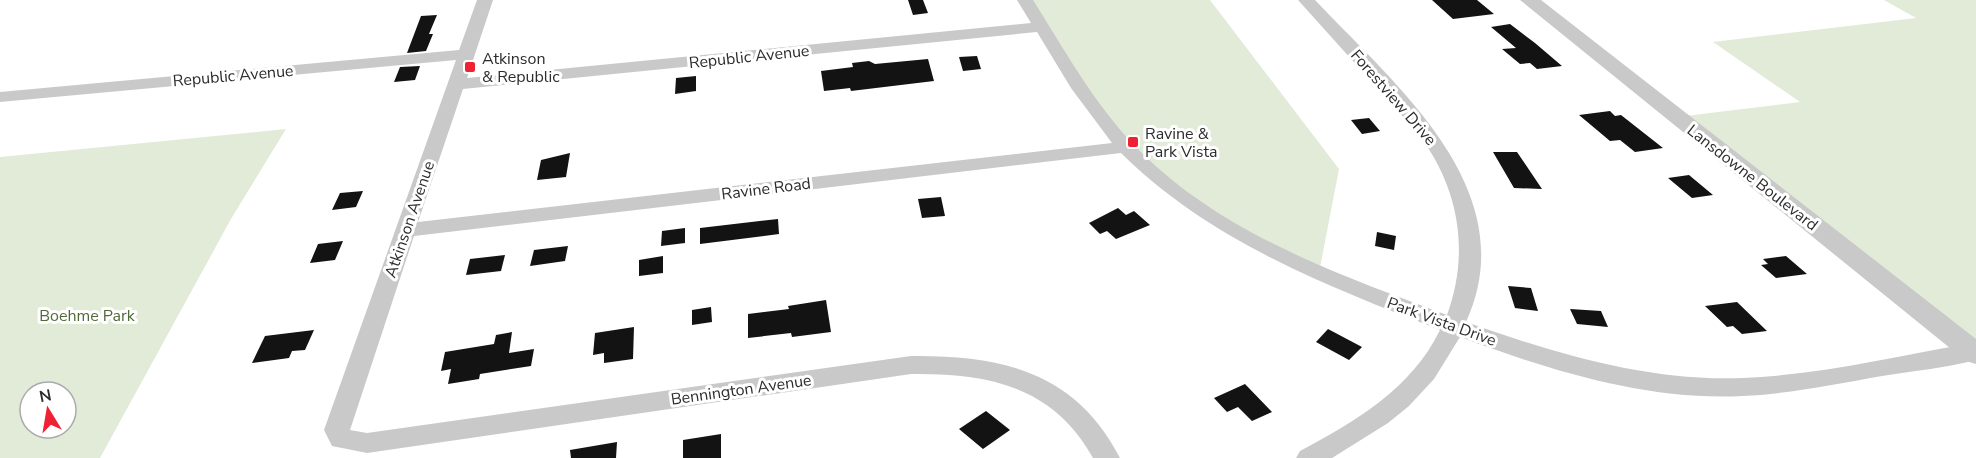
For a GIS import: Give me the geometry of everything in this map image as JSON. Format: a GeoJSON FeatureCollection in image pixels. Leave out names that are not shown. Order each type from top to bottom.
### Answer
{"type":"FeatureCollection","features":[{"type":"Feature","properties":{"kind":"street","name":"Atkinson Avenue"},"geometry":{"type":"LineString","coordinates":[[341,439],[337,430],[339,421],[485,0]]}},
{"type":"Feature","properties":{"kind":"street","name":"Park Vista Drive"},"geometry":{"type":"LineString","coordinates":[[1025,0],[1094,109],[1126,147],[1174,190],[1239,233],[1319,273],[1453,326],[1573,367],[1641,381],[1710,387],[1767,385],[1975,353]]}},
{"type":"Feature","properties":{"kind":"street","name":"Forestview Drive"},"geometry":{"type":"LineString","coordinates":[[1306,0],[1421,125],[1439,149],[1457,180],[1469,223],[1472,265],[1467,293],[1453,326],[1423,374],[1401,398],[1347,439],[1309,458]]}},
{"type":"Feature","properties":{"kind":"street","name":"Lansdowne Boulevard"},"geometry":{"type":"LineString","coordinates":[[1529,0],[1975,353]]}},
{"type":"Feature","properties":{"kind":"street","name":"Republic Avenue"},"geometry":{"type":"LineString","coordinates":[[456,84],[1042,27]]}},
{"type":"Feature","properties":{"kind":"street","name":"Republic Avenue"},"geometry":{"type":"LineString","coordinates":[[0,97],[466,54]]}},
{"type":"Feature","properties":{"kind":"street","name":"Ravine Road"},"geometry":{"type":"LineString","coordinates":[[405,230],[1126,147]]}},
{"type":"Feature","properties":{"kind":"street","name":"Bennington Avenue"},"geometry":{"type":"LineString","coordinates":[[341,439],[368,443],[899,366],[941,363],[973,366],[1010,374],[1054,396],[1086,423],[1100,442],[1107,458]]}},
{"type":"Feature","properties":{"kind":"green space"},"geometry":{"type":"Polygon","coordinates":[[[1025,0],[1210,0],[1339,169],[1319,273],[1205,213],[1111,131],[1025,0]]]}},
{"type":"Feature","properties":{"kind":"green space"},"geometry":{"type":"Polygon","coordinates":[[[1884,0],[1976,0],[1976,350],[1677,117],[1800,102],[1713,42],[1916,18],[1884,0]]]}},
{"type":"Feature","properties":{"kind":"green space","name":"Boehme Park"},"geometry":{"type":"Polygon","coordinates":[[[286,129],[231,219],[100,458],[0,458],[0,157],[286,129]]]}},
{"type":"Feature","properties":{"kind":"building"},"geometry":{"type":"Polygon","coordinates":[[[908,0],[923,0],[928,13],[913,15],[908,0]]]}},
{"type":"Feature","properties":{"kind":"building"},"geometry":{"type":"Polygon","coordinates":[[[1432,0],[1477,0],[1494,14],[1453,19],[1432,0]]]}},
{"type":"Feature","properties":{"kind":"building"},"geometry":{"type":"Polygon","coordinates":[[[437,15],[429,34],[433,34],[426,51],[407,53],[421,16],[437,15]]]}},
{"type":"Feature","properties":{"kind":"building"},"geometry":{"type":"Polygon","coordinates":[[[1510,24],[1562,66],[1537,69],[1530,63],[1520,64],[1502,49],[1516,48],[1491,27],[1510,24]]]}},
{"type":"Feature","properties":{"kind":"building"},"geometry":{"type":"Polygon","coordinates":[[[977,56],[981,69],[963,71],[959,57],[977,56]]]}},
{"type":"Feature","properties":{"kind":"building"},"geometry":{"type":"Polygon","coordinates":[[[928,59],[934,81],[851,91],[850,88],[824,91],[821,71],[853,67],[852,63],[869,61],[875,64],[928,59]]]}},
{"type":"Feature","properties":{"kind":"building"},"geometry":{"type":"Polygon","coordinates":[[[420,66],[415,80],[394,82],[400,67],[420,66]]]}},
{"type":"Feature","properties":{"kind":"building"},"geometry":{"type":"Polygon","coordinates":[[[696,76],[696,91],[675,94],[676,78],[696,76]]]}},
{"type":"Feature","properties":{"kind":"building"},"geometry":{"type":"Polygon","coordinates":[[[1610,111],[1615,116],[1621,115],[1663,148],[1635,152],[1620,140],[1610,141],[1579,115],[1610,111]]]}},
{"type":"Feature","properties":{"kind":"building"},"geometry":{"type":"Polygon","coordinates":[[[1369,118],[1380,131],[1362,134],[1351,120],[1369,118]]]}},
{"type":"Feature","properties":{"kind":"building"},"geometry":{"type":"Polygon","coordinates":[[[1493,152],[1517,152],[1542,189],[1514,188],[1493,152]]]}},
{"type":"Feature","properties":{"kind":"building"},"geometry":{"type":"Polygon","coordinates":[[[570,153],[566,177],[537,180],[541,160],[570,153]]]}},
{"type":"Feature","properties":{"kind":"building"},"geometry":{"type":"Polygon","coordinates":[[[1689,175],[1713,195],[1692,198],[1668,178],[1689,175]]]}},
{"type":"Feature","properties":{"kind":"building"},"geometry":{"type":"Polygon","coordinates":[[[363,191],[356,207],[332,210],[340,193],[363,191]]]}},
{"type":"Feature","properties":{"kind":"building"},"geometry":{"type":"Polygon","coordinates":[[[941,197],[945,216],[922,218],[918,199],[941,197]]]}},
{"type":"Feature","properties":{"kind":"building"},"geometry":{"type":"Polygon","coordinates":[[[1118,208],[1126,215],[1134,211],[1150,225],[1116,239],[1107,231],[1100,234],[1089,223],[1118,208]]]}},
{"type":"Feature","properties":{"kind":"building"},"geometry":{"type":"Polygon","coordinates":[[[778,219],[779,234],[700,244],[700,228],[778,219]]]}},
{"type":"Feature","properties":{"kind":"building"},"geometry":{"type":"Polygon","coordinates":[[[685,228],[685,243],[661,246],[662,231],[685,228]]]}},
{"type":"Feature","properties":{"kind":"building"},"geometry":{"type":"Polygon","coordinates":[[[1377,232],[1396,236],[1394,250],[1375,246],[1377,232]]]}},
{"type":"Feature","properties":{"kind":"building"},"geometry":{"type":"Polygon","coordinates":[[[343,241],[335,260],[310,263],[318,244],[343,241]]]}},
{"type":"Feature","properties":{"kind":"building"},"geometry":{"type":"Polygon","coordinates":[[[568,246],[565,261],[530,266],[534,250],[568,246]]]}},
{"type":"Feature","properties":{"kind":"building"},"geometry":{"type":"Polygon","coordinates":[[[505,255],[501,271],[466,275],[470,259],[505,255]]]}},
{"type":"Feature","properties":{"kind":"building"},"geometry":{"type":"Polygon","coordinates":[[[663,256],[663,273],[639,276],[639,260],[663,256]]]}},
{"type":"Feature","properties":{"kind":"building"},"geometry":{"type":"Polygon","coordinates":[[[1786,256],[1807,274],[1776,278],[1761,265],[1768,264],[1763,259],[1786,256]]]}},
{"type":"Feature","properties":{"kind":"building"},"geometry":{"type":"Polygon","coordinates":[[[1508,286],[1531,288],[1538,311],[1515,308],[1508,286]]]}},
{"type":"Feature","properties":{"kind":"building"},"geometry":{"type":"Polygon","coordinates":[[[826,300],[831,332],[792,337],[791,333],[748,338],[748,314],[789,309],[788,306],[826,300]]]}},
{"type":"Feature","properties":{"kind":"building"},"geometry":{"type":"Polygon","coordinates":[[[1737,302],[1767,331],[1742,334],[1733,326],[1727,327],[1705,306],[1737,302]]]}},
{"type":"Feature","properties":{"kind":"building"},"geometry":{"type":"Polygon","coordinates":[[[711,307],[712,322],[692,325],[692,310],[711,307]]]}},
{"type":"Feature","properties":{"kind":"building"},"geometry":{"type":"Polygon","coordinates":[[[1570,309],[1601,311],[1608,327],[1577,324],[1570,309]]]}},
{"type":"Feature","properties":{"kind":"building"},"geometry":{"type":"Polygon","coordinates":[[[634,327],[633,359],[604,363],[604,353],[593,355],[595,333],[634,327]]]}},
{"type":"Feature","properties":{"kind":"building"},"geometry":{"type":"Polygon","coordinates":[[[1328,329],[1362,347],[1349,360],[1316,342],[1328,329]]]}},
{"type":"Feature","properties":{"kind":"building"},"geometry":{"type":"Polygon","coordinates":[[[314,330],[305,350],[292,351],[289,358],[252,363],[265,336],[314,330]]]}},
{"type":"Feature","properties":{"kind":"building"},"geometry":{"type":"Polygon","coordinates":[[[512,332],[509,353],[534,349],[531,366],[480,374],[479,379],[448,384],[451,369],[441,371],[445,352],[494,344],[496,335],[512,332]]]}},
{"type":"Feature","properties":{"kind":"building"},"geometry":{"type":"Polygon","coordinates":[[[1245,384],[1272,412],[1252,421],[1238,407],[1227,412],[1214,398],[1245,384]]]}},
{"type":"Feature","properties":{"kind":"building"},"geometry":{"type":"Polygon","coordinates":[[[986,411],[1010,430],[983,449],[959,429],[986,411]]]}},
{"type":"Feature","properties":{"kind":"building"},"geometry":{"type":"Polygon","coordinates":[[[721,434],[721,458],[683,458],[683,440],[721,434]]]}},
{"type":"Feature","properties":{"kind":"building"},"geometry":{"type":"Polygon","coordinates":[[[617,442],[616,458],[571,458],[570,450],[617,442]]]}},
{"type":"Feature","properties":{"kind":"place","name":"Atkinson & Republic"},"geometry":{"type":"Point","coordinates":[470,67]}},
{"type":"Feature","properties":{"kind":"place","name":"Ravine & Park Vista"},"geometry":{"type":"Point","coordinates":[1133,142]}}]}
